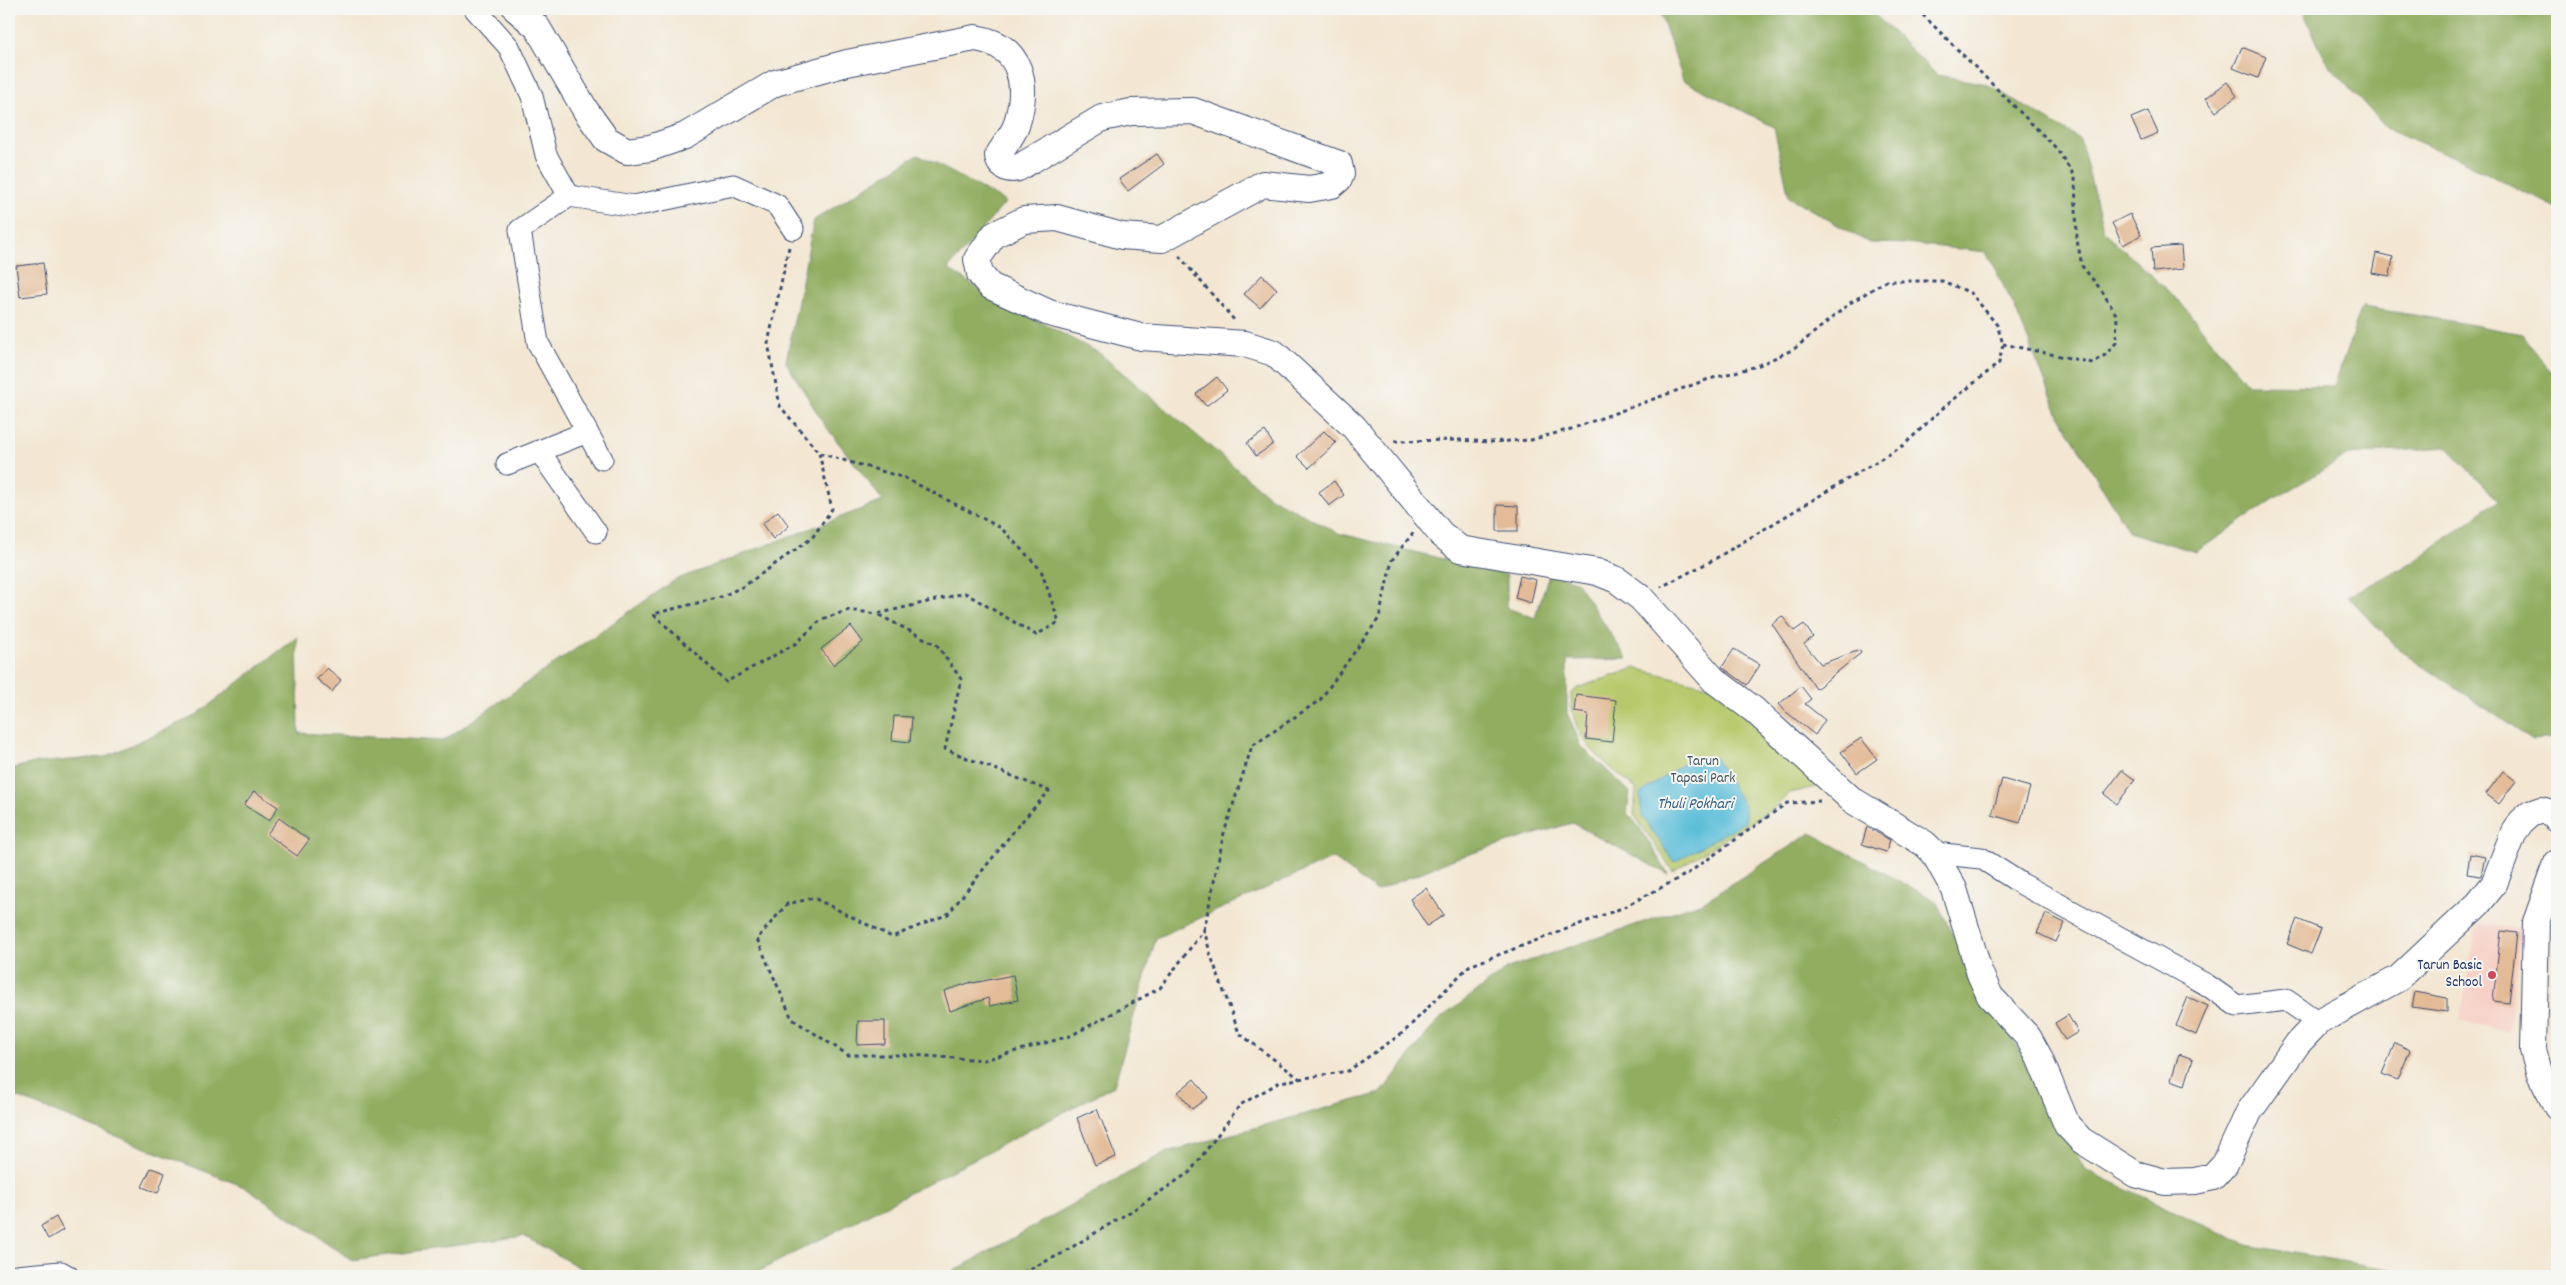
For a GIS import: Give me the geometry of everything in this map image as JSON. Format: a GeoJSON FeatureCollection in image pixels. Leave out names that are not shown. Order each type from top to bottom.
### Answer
{"type":"FeatureCollection","features":[{"type":"Feature","properties":{"kind":"main road"},"geometry":{"type":"LineString","coordinates":[[516,9],[537,26],[586,111],[606,139],[627,151],[650,148],[685,136],[775,82],[847,63],[975,38],[989,40],[1005,49],[1017,63],[1023,84],[1016,127],[998,156],[1001,166],[1006,168],[1018,168],[1102,118],[1130,112],[1193,110],[1334,160],[1342,169],[1339,180],[1332,185],[1309,189],[1263,184],[1162,239],[1122,236],[1057,218],[1024,220],[994,235],[976,259],[980,274],[990,286],[1049,313],[1141,338],[1245,344],[1274,353],[1354,427],[1441,534],[1460,549],[1597,572],[1617,580],[1641,598],[1714,680],[1754,710],[1852,800],[1925,844],[1934,852],[1954,889],[1980,974],[1990,996],[2028,1037],[2039,1057],[2067,1125],[2081,1140],[2135,1174],[2165,1182],[2195,1181],[2213,1177],[2225,1164],[2249,1112],[2298,1042],[2318,1022],[2399,978],[2478,904],[2494,884],[2514,832],[2530,814],[2541,810],[2554,814],[2557,819]]}},
{"type":"Feature","properties":{"kind":"main road"},"geometry":{"type":"LineString","coordinates":[[2557,863],[2536,922],[2533,1032],[2533,1050],[2539,1072],[2557,1107]]}},
{"type":"Feature","properties":{"kind":"street"},"geometry":{"type":"LineString","coordinates":[[475,9],[509,47],[532,96],[546,155],[569,196]]}},
{"type":"Feature","properties":{"kind":"street"},"geometry":{"type":"LineString","coordinates":[[602,459],[538,343],[520,230],[569,196],[634,206],[733,185],[777,204],[793,229]]}},
{"type":"Feature","properties":{"kind":"street"},"geometry":{"type":"LineString","coordinates":[[507,464],[587,432]]}},
{"type":"Feature","properties":{"kind":"street"},"geometry":{"type":"LineString","coordinates":[[539,451],[596,532]]}},
{"type":"Feature","properties":{"kind":"street"},"geometry":{"type":"LineString","coordinates":[[1934,852],[1981,858],[2022,884],[2206,984],[2237,1006],[2286,1000],[2318,1022]]}},
{"type":"Feature","properties":{"kind":"street"},"geometry":{"type":"LineString","coordinates":[[16,1276],[61,1272],[68,1276]]}},
{"type":"Feature","properties":{"kind":"path"},"geometry":{"type":"LineString","coordinates":[[1917,9],[2056,148],[2075,177],[2078,240],[2082,266],[2102,291],[2117,316],[2116,343],[2105,355],[2093,363],[2003,344]]}},
{"type":"Feature","properties":{"kind":"path"},"geometry":{"type":"LineString","coordinates":[[793,229],[768,343],[780,406],[819,453],[832,510],[812,538],[736,590],[721,597],[653,614],[726,682],[795,644],[822,619],[849,610],[877,614],[937,645],[961,679],[945,749],[1049,791],[1006,840],[948,914],[892,937],[814,898],[788,904],[757,939],[792,1019],[848,1056],[911,1055],[984,1060],[1070,1036],[1160,988],[1204,930],[1224,833],[1252,746],[1320,700],[1380,618],[1392,560],[1427,516]]}},
{"type":"Feature","properties":{"kind":"path"},"geometry":{"type":"LineString","coordinates":[[1162,239],[1193,270],[1235,322]]}},
{"type":"Feature","properties":{"kind":"path"},"geometry":{"type":"LineString","coordinates":[[1389,441],[1460,440],[1488,442],[1531,440],[1571,429],[1772,359],[1794,349],[1850,303],[1886,281],[1942,281],[1971,293],[1997,325],[2003,344],[1999,364],[1943,408],[1904,445],[1713,560],[1641,598]]}},
{"type":"Feature","properties":{"kind":"path"},"geometry":{"type":"LineString","coordinates":[[819,453],[905,478],[1001,528],[1041,570],[1059,622],[1036,635],[965,593],[877,614]]}},
{"type":"Feature","properties":{"kind":"path"},"geometry":{"type":"LineString","coordinates":[[1016,1276],[1100,1230],[1190,1172],[1240,1105],[1280,1082],[1348,1071],[1404,1032],[1469,966],[1622,908],[1687,874],[1787,803],[1852,800]]}},
{"type":"Feature","properties":{"kind":"path"},"geometry":{"type":"LineString","coordinates":[[1204,930],[1211,956],[1239,1033],[1300,1079]]}},
{"type":"Feature","properties":{"kind":"shaded area","name":"Tarun Basic School"},"geometry":{"type":"Polygon","coordinates":[[[2477,923],[2522,929],[2509,1031],[2460,1021],[2477,923]]]}},
{"type":"Feature","properties":{"kind":"green space"},"geometry":{"type":"Polygon","coordinates":[[[1659,9],[1869,9],[1937,75],[1987,84],[2080,139],[2104,232],[2179,301],[2248,385],[2334,386],[2362,307],[2522,334],[2557,380],[2557,738],[2532,740],[2397,648],[2348,596],[2414,562],[2498,500],[2446,447],[2348,455],[2274,499],[2196,552],[2129,532],[2059,415],[2014,306],[1986,252],[1914,244],[1869,243],[1789,197],[1774,127],[1683,80],[1659,9]]]}},
{"type":"Feature","properties":{"kind":"green space"},"geometry":{"type":"Polygon","coordinates":[[[2302,9],[2557,9],[2557,208],[2454,157],[2386,128],[2325,60],[2302,9]]]}},
{"type":"Feature","properties":{"kind":"green space"},"geometry":{"type":"Polygon","coordinates":[[[918,154],[1006,202],[948,269],[991,296],[1099,353],[1270,497],[1338,533],[1507,575],[1507,608],[1535,618],[1549,574],[1576,581],[1627,659],[1567,660],[1567,713],[1582,747],[1630,792],[1627,813],[1640,828],[1668,874],[1572,823],[1456,858],[1376,891],[1333,858],[1156,938],[1114,1086],[750,1276],[594,1276],[524,1236],[352,1260],[247,1188],[9,1094],[9,769],[35,763],[105,757],[195,716],[297,637],[299,733],[443,741],[675,580],[883,501],[824,424],[786,362],[814,220],[918,154]]]}},
{"type":"Feature","properties":{"kind":"green space","name":"Tarun Tapasi Park"},"geometry":{"type":"Polygon","coordinates":[[[1635,668],[1712,687],[1828,784],[1790,793],[1773,809],[1673,871],[1634,815],[1636,789],[1591,749],[1576,725],[1572,711],[1571,694],[1577,688],[1635,668]]]}},
{"type":"Feature","properties":{"kind":"green space"},"geometry":{"type":"Polygon","coordinates":[[[1811,833],[1936,901],[1983,993],[2033,1071],[2086,1170],[2247,1245],[2430,1276],[945,1276],[1164,1153],[1381,1093],[1437,1021],[1508,968],[1703,902],[1811,833]]]}},
{"type":"Feature","properties":{"kind":"water","name":"Thuli Pokhari"},"geometry":{"type":"Polygon","coordinates":[[[1715,758],[1745,807],[1745,822],[1674,862],[1642,816],[1640,794],[1689,760],[1715,758]]]}},
{"type":"Feature","properties":{"kind":"building"},"geometry":{"type":"Polygon","coordinates":[[[2242,47],[2266,57],[2258,78],[2233,68],[2242,47]]]}},
{"type":"Feature","properties":{"kind":"building"},"geometry":{"type":"Polygon","coordinates":[[[2227,82],[2237,96],[2216,112],[2206,98],[2227,82]]]}},
{"type":"Feature","properties":{"kind":"building"},"geometry":{"type":"Polygon","coordinates":[[[2148,111],[2158,133],[2141,140],[2131,118],[2148,111]]]}},
{"type":"Feature","properties":{"kind":"building"},"geometry":{"type":"Polygon","coordinates":[[[1157,154],[1164,164],[1128,191],[1119,179],[1157,154]]]}},
{"type":"Feature","properties":{"kind":"building"},"geometry":{"type":"Polygon","coordinates":[[[2130,214],[2141,235],[2123,245],[2112,223],[2130,214]]]}},
{"type":"Feature","properties":{"kind":"building"},"geometry":{"type":"Polygon","coordinates":[[[2181,246],[2183,269],[2153,272],[2151,248],[2181,246]]]}},
{"type":"Feature","properties":{"kind":"building"},"geometry":{"type":"Polygon","coordinates":[[[2376,253],[2393,257],[2390,276],[2372,273],[2376,253]]]}},
{"type":"Feature","properties":{"kind":"building"},"geometry":{"type":"Polygon","coordinates":[[[43,263],[47,294],[20,297],[16,266],[43,263]]]}},
{"type":"Feature","properties":{"kind":"building"},"geometry":{"type":"Polygon","coordinates":[[[1262,275],[1277,289],[1260,308],[1244,294],[1262,275]]]}},
{"type":"Feature","properties":{"kind":"building"},"geometry":{"type":"Polygon","coordinates":[[[1217,377],[1227,390],[1206,406],[1196,394],[1217,377]]]}},
{"type":"Feature","properties":{"kind":"building"},"geometry":{"type":"Polygon","coordinates":[[[1265,431],[1273,444],[1256,456],[1247,443],[1265,431]]]}},
{"type":"Feature","properties":{"kind":"building"},"geometry":{"type":"Polygon","coordinates":[[[1324,431],[1336,443],[1309,468],[1297,456],[1324,431]]]}},
{"type":"Feature","properties":{"kind":"building"},"geometry":{"type":"Polygon","coordinates":[[[1334,481],[1344,495],[1329,506],[1319,492],[1334,481]]]}},
{"type":"Feature","properties":{"kind":"building"},"geometry":{"type":"Polygon","coordinates":[[[1497,505],[1518,506],[1518,531],[1497,531],[1497,505]]]}},
{"type":"Feature","properties":{"kind":"building"},"geometry":{"type":"Polygon","coordinates":[[[778,511],[789,526],[773,539],[762,524],[778,511]]]}},
{"type":"Feature","properties":{"kind":"building"},"geometry":{"type":"Polygon","coordinates":[[[1520,576],[1536,580],[1531,603],[1515,598],[1520,576]]]}},
{"type":"Feature","properties":{"kind":"building"},"geometry":{"type":"Polygon","coordinates":[[[1782,616],[1794,631],[1804,624],[1813,637],[1804,644],[1821,664],[1860,650],[1861,653],[1816,689],[1772,624],[1782,616]]]}},
{"type":"Feature","properties":{"kind":"building"},"geometry":{"type":"Polygon","coordinates":[[[851,626],[863,642],[833,665],[821,649],[851,626]]]}},
{"type":"Feature","properties":{"kind":"building"},"geometry":{"type":"Polygon","coordinates":[[[1734,649],[1760,665],[1747,685],[1722,667],[1734,649]]]}},
{"type":"Feature","properties":{"kind":"building"},"geometry":{"type":"Polygon","coordinates":[[[327,668],[341,680],[332,692],[317,679],[327,668]]]}},
{"type":"Feature","properties":{"kind":"building"},"geometry":{"type":"Polygon","coordinates":[[[1801,686],[1811,699],[1805,704],[1825,720],[1815,735],[1779,704],[1801,686]]]}},
{"type":"Feature","properties":{"kind":"building"},"geometry":{"type":"Polygon","coordinates":[[[1576,695],[1616,700],[1612,742],[1586,739],[1588,714],[1574,712],[1576,695]]]}},
{"type":"Feature","properties":{"kind":"building"},"geometry":{"type":"Polygon","coordinates":[[[894,716],[912,717],[910,742],[892,740],[894,716]]]}},
{"type":"Feature","properties":{"kind":"building"},"geometry":{"type":"Polygon","coordinates":[[[1861,738],[1877,759],[1857,773],[1841,752],[1861,738]]]}},
{"type":"Feature","properties":{"kind":"building"},"geometry":{"type":"Polygon","coordinates":[[[2122,770],[2135,780],[2117,804],[2104,794],[2122,770]]]}},
{"type":"Feature","properties":{"kind":"building"},"geometry":{"type":"Polygon","coordinates":[[[2503,771],[2516,781],[2499,804],[2486,794],[2503,771]]]}},
{"type":"Feature","properties":{"kind":"building"},"geometry":{"type":"Polygon","coordinates":[[[2002,779],[2030,787],[2020,823],[1992,815],[2002,779]]]}},
{"type":"Feature","properties":{"kind":"building"},"geometry":{"type":"Polygon","coordinates":[[[254,791],[278,807],[269,821],[244,805],[254,791]]]}},
{"type":"Feature","properties":{"kind":"building"},"geometry":{"type":"Polygon","coordinates":[[[279,818],[309,840],[297,856],[267,834],[279,818]]]}},
{"type":"Feature","properties":{"kind":"building"},"geometry":{"type":"Polygon","coordinates":[[[1867,827],[1890,840],[1886,852],[1862,844],[1867,827]]]}},
{"type":"Feature","properties":{"kind":"building"},"geometry":{"type":"Polygon","coordinates":[[[2470,854],[2485,857],[2481,876],[2467,874],[2470,854]]]}},
{"type":"Feature","properties":{"kind":"building"},"geometry":{"type":"Polygon","coordinates":[[[1426,888],[1444,915],[1427,926],[1410,899],[1426,888]]]}},
{"type":"Feature","properties":{"kind":"building"},"geometry":{"type":"Polygon","coordinates":[[[2046,914],[2065,923],[2056,942],[2037,933],[2046,914]]]}},
{"type":"Feature","properties":{"kind":"building"},"geometry":{"type":"Polygon","coordinates":[[[2297,919],[2321,929],[2311,954],[2287,944],[2297,919]]]}},
{"type":"Feature","properties":{"kind":"building"},"geometry":{"type":"Polygon","coordinates":[[[2501,931],[2517,933],[2509,1003],[2493,1001],[2501,931]]]}},
{"type":"Feature","properties":{"kind":"building"},"geometry":{"type":"Polygon","coordinates":[[[1013,975],[1018,1000],[990,1006],[988,998],[950,1011],[944,991],[972,982],[1013,975]]]}},
{"type":"Feature","properties":{"kind":"building"},"geometry":{"type":"Polygon","coordinates":[[[2415,992],[2447,998],[2447,1012],[2412,1007],[2415,992]]]}},
{"type":"Feature","properties":{"kind":"building"},"geometry":{"type":"Polygon","coordinates":[[[2188,997],[2208,1006],[2196,1035],[2176,1026],[2188,997]]]}},
{"type":"Feature","properties":{"kind":"building"},"geometry":{"type":"Polygon","coordinates":[[[2068,1015],[2078,1032],[2065,1040],[2055,1023],[2068,1015]]]}},
{"type":"Feature","properties":{"kind":"building"},"geometry":{"type":"Polygon","coordinates":[[[858,1021],[885,1021],[885,1044],[857,1045],[858,1021]]]}},
{"type":"Feature","properties":{"kind":"building"},"geometry":{"type":"Polygon","coordinates":[[[2395,1043],[2410,1050],[2398,1080],[2382,1074],[2395,1043]]]}},
{"type":"Feature","properties":{"kind":"building"},"geometry":{"type":"Polygon","coordinates":[[[2179,1054],[2193,1059],[2185,1085],[2171,1080],[2179,1054]]]}},
{"type":"Feature","properties":{"kind":"building"},"geometry":{"type":"Polygon","coordinates":[[[1194,1079],[1208,1097],[1192,1109],[1178,1092],[1194,1079]]]}},
{"type":"Feature","properties":{"kind":"building"},"geometry":{"type":"Polygon","coordinates":[[[1097,1109],[1116,1157],[1095,1165],[1077,1118],[1097,1109]]]}},
{"type":"Feature","properties":{"kind":"building"},"geometry":{"type":"Polygon","coordinates":[[[151,1168],[165,1173],[158,1193],[142,1187],[151,1168]]]}},
{"type":"Feature","properties":{"kind":"building"},"geometry":{"type":"Polygon","coordinates":[[[56,1217],[63,1230],[48,1239],[41,1226],[56,1217]]]}},
{"type":"Feature","properties":{"kind":"place","name":"Tarun Basic School"},"geometry":{"type":"Point","coordinates":[2492,975]}}]}
